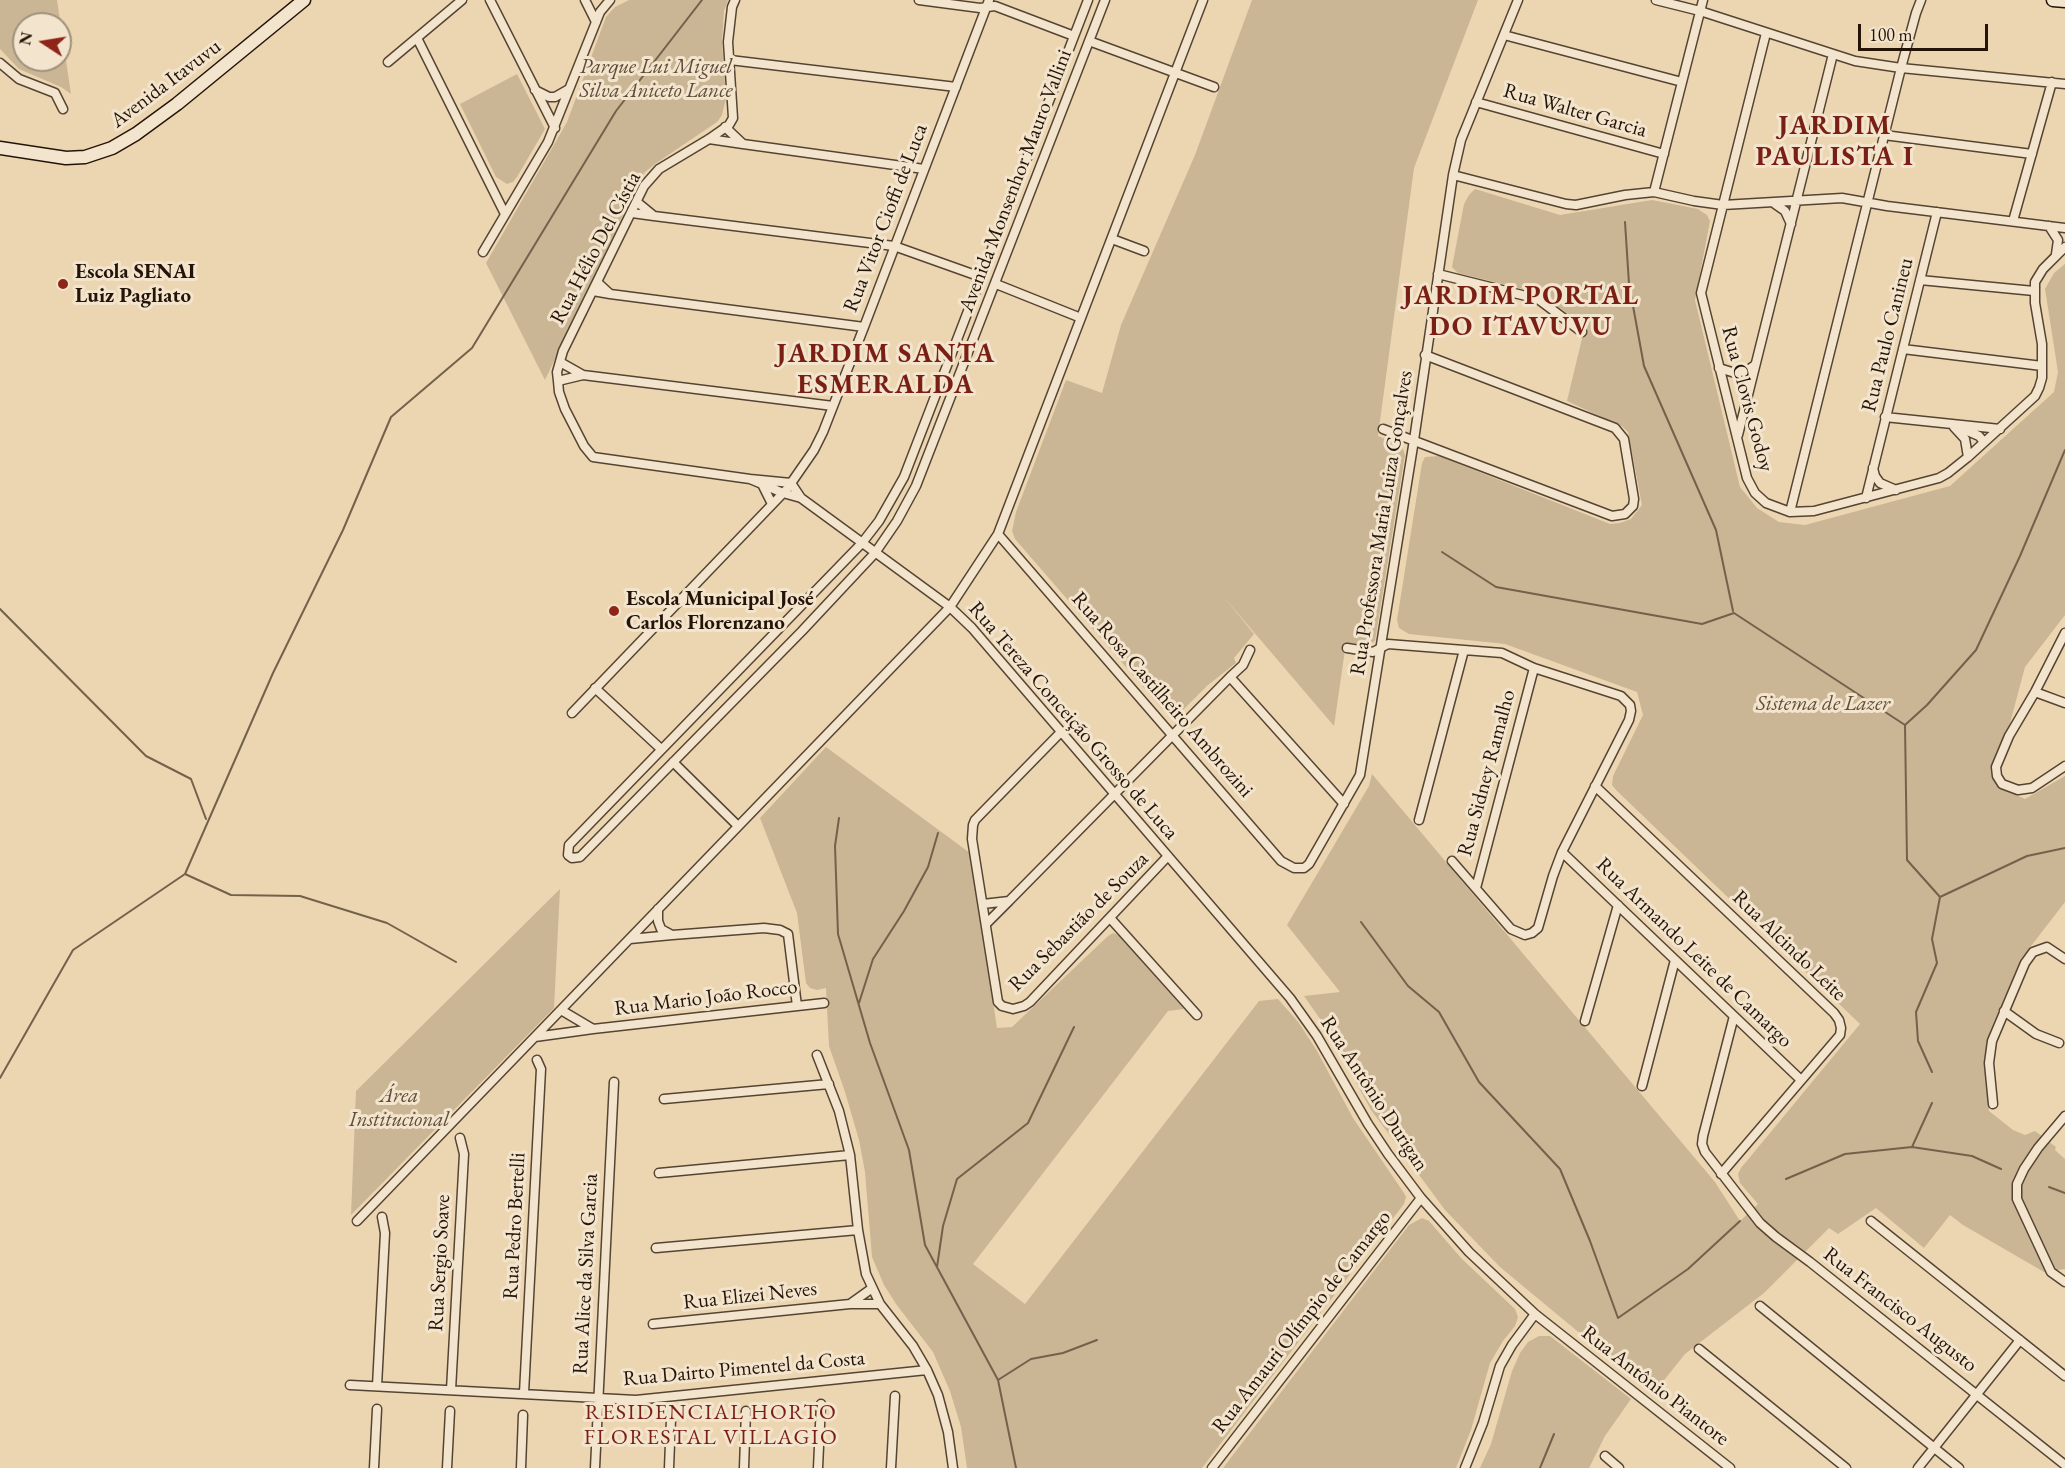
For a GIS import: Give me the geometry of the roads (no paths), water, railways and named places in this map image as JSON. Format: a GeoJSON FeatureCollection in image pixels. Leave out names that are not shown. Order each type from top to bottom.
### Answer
{"type":"FeatureCollection","features":[{"type":"Feature","properties":{"kind":"main road","name":"Avenida Itavuvu"},"geometry":{"type":"LineString","coordinates":[[0,148],[66,158],[85,157],[112,148],[136,134],[177,104],[304,0]]}},
{"type":"Feature","properties":{"kind":"main road"},"geometry":{"type":"LineString","coordinates":[[2053,0],[2065,1]]}},
{"type":"Feature","properties":{"kind":"street"},"geometry":{"type":"LineString","coordinates":[[388,62],[462,0]]}},
{"type":"Feature","properties":{"kind":"street"},"geometry":{"type":"LineString","coordinates":[[490,0],[555,128]]}},
{"type":"Feature","properties":{"kind":"street"},"geometry":{"type":"LineString","coordinates":[[585,0],[596,21]]}},
{"type":"Feature","properties":{"kind":"street"},"geometry":{"type":"LineString","coordinates":[[483,252],[555,128],[596,21],[605,4],[610,0]]}},
{"type":"Feature","properties":{"kind":"street"},"geometry":{"type":"LineString","coordinates":[[735,0],[729,27],[734,111],[733,118],[725,127],[743,144]]}},
{"type":"Feature","properties":{"kind":"street"},"geometry":{"type":"LineString","coordinates":[[919,0],[980,8],[988,3],[1074,36]]}},
{"type":"Feature","properties":{"kind":"street","name":"Avenida Monsenhor Mauro Vallini"},"geometry":{"type":"LineString","coordinates":[[1088,0],[904,477],[879,521],[862,543],[568,844],[568,855],[572,858],[580,857],[794,639],[875,553],[897,520],[916,486],[1104,0]]}},
{"type":"Feature","properties":{"kind":"street"},"geometry":{"type":"LineString","coordinates":[[357,1221],[950,608],[998,534],[1203,0]]}},
{"type":"Feature","properties":{"kind":"street","name":"Rua Professora Maria Luiza Gonçalves"},"geometry":{"type":"LineString","coordinates":[[1304,868],[1314,858],[1360,775],[1461,140],[1518,0]]}},
{"type":"Feature","properties":{"kind":"street"},"geometry":{"type":"LineString","coordinates":[[1656,0],[1700,11],[1855,61],[1901,68],[2065,84]]}},
{"type":"Feature","properties":{"kind":"street"},"geometry":{"type":"LineString","coordinates":[[1654,192],[1703,0]]}},
{"type":"Feature","properties":{"kind":"street"},"geometry":{"type":"LineString","coordinates":[[1916,13],[1917,0]]}},
{"type":"Feature","properties":{"kind":"street"},"geometry":{"type":"LineString","coordinates":[[1790,512],[1901,68],[1916,13],[1922,0]]}},
{"type":"Feature","properties":{"kind":"street","name":"Rua Vitor Cioffi de Luca"},"geometry":{"type":"LineString","coordinates":[[572,713],[783,493],[814,450],[864,327],[988,3]]}},
{"type":"Feature","properties":{"kind":"street","name":"Rua Clovis Godoy"},"geometry":{"type":"LineString","coordinates":[[1766,33],[1701,293],[1746,478],[1755,493],[1766,503],[1790,512],[1814,512],[1944,475],[1968,457],[2035,396],[2042,378],[2042,345],[2034,291]]}},
{"type":"Feature","properties":{"kind":"street"},"geometry":{"type":"LineString","coordinates":[[1503,35],[1682,82]]}},
{"type":"Feature","properties":{"kind":"street"},"geometry":{"type":"LineString","coordinates":[[417,38],[505,214]]}},
{"type":"Feature","properties":{"kind":"street"},"geometry":{"type":"LineString","coordinates":[[1089,41],[1214,87]]}},
{"type":"Feature","properties":{"kind":"street"},"geometry":{"type":"LineString","coordinates":[[1737,438],[1833,54]]}},
{"type":"Feature","properties":{"kind":"street"},"geometry":{"type":"LineString","coordinates":[[730,60],[956,87]]}},
{"type":"Feature","properties":{"kind":"street"},"geometry":{"type":"LineString","coordinates":[[0,63],[19,79],[55,93],[63,109]]}},
{"type":"Feature","properties":{"kind":"street"},"geometry":{"type":"LineString","coordinates":[[2013,221],[2052,82]]}},
{"type":"Feature","properties":{"kind":"street"},"geometry":{"type":"LineString","coordinates":[[535,90],[549,97],[561,95],[570,89]]}},
{"type":"Feature","properties":{"kind":"street","name":"Rua Walter Garcia"},"geometry":{"type":"LineString","coordinates":[[1476,102],[1664,154]]}},
{"type":"Feature","properties":{"kind":"street","name":"Rua Hélio Del Cístia"},"geometry":{"type":"LineString","coordinates":[[557,377],[560,362],[573,330],[644,186],[651,176],[725,127]]}},
{"type":"Feature","properties":{"kind":"street"},"geometry":{"type":"LineString","coordinates":[[1884,135],[2032,154]]}},
{"type":"Feature","properties":{"kind":"street"},"geometry":{"type":"LineString","coordinates":[[709,139],[924,169]]}},
{"type":"Feature","properties":{"kind":"street"},"geometry":{"type":"LineString","coordinates":[[1454,175],[1576,205],[1625,195],[1654,192],[1723,205],[1842,198],[2065,228]]}},
{"type":"Feature","properties":{"kind":"street"},"geometry":{"type":"LineString","coordinates":[[1801,183],[1804,190],[1817,201]]}},
{"type":"Feature","properties":{"kind":"street"},"geometry":{"type":"LineString","coordinates":[[637,202],[654,216]]}},
{"type":"Feature","properties":{"kind":"street"},"geometry":{"type":"LineString","coordinates":[[2018,202],[2020,214],[2030,224]]}},
{"type":"Feature","properties":{"kind":"street"},"geometry":{"type":"LineString","coordinates":[[1772,203],[1785,211],[1791,224]]}},
{"type":"Feature","properties":{"kind":"street","name":"Rua Paulo Canineu"},"geometry":{"type":"LineString","coordinates":[[1866,498],[1937,212]]}},
{"type":"Feature","properties":{"kind":"street"},"geometry":{"type":"LineString","coordinates":[[632,213],[894,246],[981,277]]}},
{"type":"Feature","properties":{"kind":"street"},"geometry":{"type":"LineString","coordinates":[[2049,226],[2058,240],[2055,258]]}},
{"type":"Feature","properties":{"kind":"street"},"geometry":{"type":"LineString","coordinates":[[1112,239],[1144,251]]}},
{"type":"Feature","properties":{"kind":"street"},"geometry":{"type":"LineString","coordinates":[[1920,280],[2034,291],[2038,275],[2065,249]]}},
{"type":"Feature","properties":{"kind":"street"},"geometry":{"type":"LineString","coordinates":[[1438,274],[1538,299],[1582,332]]}},
{"type":"Feature","properties":{"kind":"street"},"geometry":{"type":"LineString","coordinates":[[597,282],[610,294]]}},
{"type":"Feature","properties":{"kind":"street"},"geometry":{"type":"LineString","coordinates":[[996,284],[1081,318]]}},
{"type":"Feature","properties":{"kind":"street"},"geometry":{"type":"LineString","coordinates":[[593,291],[864,327]]}},
{"type":"Feature","properties":{"kind":"street"},"geometry":{"type":"LineString","coordinates":[[1903,349],[2042,366]]}},
{"type":"Feature","properties":{"kind":"street"},"geometry":{"type":"LineString","coordinates":[[1383,429],[1612,516],[1625,514],[1633,506],[1634,499],[1624,439],[1615,428],[1425,355]]}},
{"type":"Feature","properties":{"kind":"street"},"geometry":{"type":"LineString","coordinates":[[560,362],[583,375]]}},
{"type":"Feature","properties":{"kind":"street"},"geometry":{"type":"LineString","coordinates":[[1719,368],[1735,373],[1748,370],[1755,365]]}},
{"type":"Feature","properties":{"kind":"street"},"geometry":{"type":"LineString","coordinates":[[557,377],[583,375],[833,406]]}},
{"type":"Feature","properties":{"kind":"street","name":"Rua Tereza Conceição Grosso de Luca"},"geometry":{"type":"LineString","coordinates":[[557,377],[565,409],[589,454],[597,459],[791,483],[801,498],[950,608],[972,628],[1116,793],[1290,998]]}},
{"type":"Feature","properties":{"kind":"street"},"geometry":{"type":"LineString","coordinates":[[1885,417],[2000,429]]}},
{"type":"Feature","properties":{"kind":"street"},"geometry":{"type":"LineString","coordinates":[[1951,425],[1973,432],[1984,442]]}},
{"type":"Feature","properties":{"kind":"street"},"geometry":{"type":"LineString","coordinates":[[1951,425],[1965,439],[1968,457]]}},
{"type":"Feature","properties":{"kind":"street"},"geometry":{"type":"LineString","coordinates":[[1873,468],[1880,483],[1896,490]]}},
{"type":"Feature","properties":{"kind":"street","name":"Rua Tereza Conceição Grosso de Luca"},"geometry":{"type":"LineString","coordinates":[[750,479],[801,498]]}},
{"type":"Feature","properties":{"kind":"street"},"geometry":{"type":"LineString","coordinates":[[762,484],[772,504]]}},
{"type":"Feature","properties":{"kind":"street","name":"Rua Rosa Castilheiro Ambrozini"},"geometry":{"type":"LineString","coordinates":[[998,534],[1281,861],[1289,867],[1304,868]]}},
{"type":"Feature","properties":{"kind":"street"},"geometry":{"type":"LineString","coordinates":[[2065,633],[2035,692],[2009,736],[1996,767],[1997,776],[2002,784],[2018,790],[2032,789],[2065,766]]}},
{"type":"Feature","properties":{"kind":"street"},"geometry":{"type":"LineString","coordinates":[[1347,648],[1373,652],[1388,644],[1502,653],[1534,668],[1621,696],[1630,705],[1629,720],[1562,852],[1538,928],[1525,935],[1511,929],[1452,861]]}},
{"type":"Feature","properties":{"kind":"street"},"geometry":{"type":"LineString","coordinates":[[986,924],[1230,677],[1242,664],[1250,650]]}},
{"type":"Feature","properties":{"kind":"street"},"geometry":{"type":"LineString","coordinates":[[1419,820],[1464,650]]}},
{"type":"Feature","properties":{"kind":"street","name":"Rua Sidney Ramalho"},"geometry":{"type":"LineString","coordinates":[[1476,888],[1534,668]]}},
{"type":"Feature","properties":{"kind":"street"},"geometry":{"type":"LineString","coordinates":[[1230,677],[1344,804]]}},
{"type":"Feature","properties":{"kind":"street"},"geometry":{"type":"LineString","coordinates":[[596,688],[661,749]]}},
{"type":"Feature","properties":{"kind":"street"},"geometry":{"type":"LineString","coordinates":[[2035,692],[2065,702]]}},
{"type":"Feature","properties":{"kind":"street"},"geometry":{"type":"LineString","coordinates":[[986,924],[972,839],[973,825],[975,820],[1061,732]]}},
{"type":"Feature","properties":{"kind":"street"},"geometry":{"type":"LineString","coordinates":[[673,762],[738,826]]}},
{"type":"Feature","properties":{"kind":"street","name":"Rua Alcindo Leite"},"geometry":{"type":"LineString","coordinates":[[1595,786],[1834,1013],[1841,1028],[1840,1035],[1721,1174]]}},
{"type":"Feature","properties":{"kind":"street","name":"Rua Armando Leite de Camargo"},"geometry":{"type":"LineString","coordinates":[[1562,852],[1801,1080]]}},
{"type":"Feature","properties":{"kind":"street","name":"Rua Sebastião de Souza"},"geometry":{"type":"LineString","coordinates":[[986,924],[996,997],[1002,1006],[1013,1009],[1024,1006],[1168,856]]}},
{"type":"Feature","properties":{"kind":"street"},"geometry":{"type":"LineString","coordinates":[[983,904],[1009,901]]}},
{"type":"Feature","properties":{"kind":"street"},"geometry":{"type":"LineString","coordinates":[[1585,1022],[1618,905]]}},
{"type":"Feature","properties":{"kind":"street"},"geometry":{"type":"LineString","coordinates":[[658,909],[661,929]]}},
{"type":"Feature","properties":{"kind":"street"},"geometry":{"type":"LineString","coordinates":[[1110,918],[1197,1015]]}},
{"type":"Feature","properties":{"kind":"street"},"geometry":{"type":"LineString","coordinates":[[648,920],[672,936]]}},
{"type":"Feature","properties":{"kind":"street"},"geometry":{"type":"LineString","coordinates":[[630,939],[764,928],[780,930],[788,934],[797,1006]]}},
{"type":"Feature","properties":{"kind":"street"},"geometry":{"type":"LineString","coordinates":[[1994,1104],[1989,1064],[1992,1041],[2025,963],[2033,952],[2047,947],[2065,960]]}},
{"type":"Feature","properties":{"kind":"street"},"geometry":{"type":"LineString","coordinates":[[1642,1086],[1675,960]]}},
{"type":"Feature","properties":{"kind":"street","name":"Rua Antônio Durigan"},"geometry":{"type":"LineString","coordinates":[[1290,998],[1317,1036],[1368,1124],[1421,1198],[1469,1252],[1558,1333]]}},
{"type":"Feature","properties":{"kind":"street","name":"Rua Mario João Rocco"},"geometry":{"type":"LineString","coordinates":[[535,1037],[574,1030],[824,1003]]}},
{"type":"Feature","properties":{"kind":"street"},"geometry":{"type":"LineString","coordinates":[[2004,1011],[2036,1034],[2059,1043]]}},
{"type":"Feature","properties":{"kind":"street"},"geometry":{"type":"LineString","coordinates":[[558,1013],[558,1026],[574,1030]]}},
{"type":"Feature","properties":{"kind":"street","name":"Rua Mario João Rocco"},"geometry":{"type":"LineString","coordinates":[[558,1013],[593,1029]]}},
{"type":"Feature","properties":{"kind":"street","name":"Rua Francisco Augusto"},"geometry":{"type":"LineString","coordinates":[[1734,1016],[1702,1144],[1721,1174],[1760,1223],[1776,1237],[2065,1465]]}},
{"type":"Feature","properties":{"kind":"street"},"geometry":{"type":"LineString","coordinates":[[817,1055],[839,1112],[850,1155],[862,1260],[871,1289],[913,1346],[927,1370],[938,1395],[948,1432],[953,1468]]}},
{"type":"Feature","properties":{"kind":"street","name":"Rua Pedro Bertelli"},"geometry":{"type":"LineString","coordinates":[[524,1393],[541,1070],[537,1060]]}},
{"type":"Feature","properties":{"kind":"street","name":"Rua Alice da Silva Garcia"},"geometry":{"type":"LineString","coordinates":[[595,1468],[614,1082]]}},
{"type":"Feature","properties":{"kind":"street"},"geometry":{"type":"LineString","coordinates":[[664,1099],[829,1084]]}},
{"type":"Feature","properties":{"kind":"street"},"geometry":{"type":"LineString","coordinates":[[2065,1116],[2038,1148],[2017,1184],[2017,1199],[2051,1272],[2065,1282]]}},
{"type":"Feature","properties":{"kind":"street","name":"Rua Sergio Soave"},"geometry":{"type":"LineString","coordinates":[[451,1390],[464,1154],[460,1138]]}},
{"type":"Feature","properties":{"kind":"street"},"geometry":{"type":"LineString","coordinates":[[659,1173],[850,1155]]}},
{"type":"Feature","properties":{"kind":"street","name":"Rua Amauri Olímpio de Camargo"},"geometry":{"type":"LineString","coordinates":[[1212,1468],[1421,1198]]}},
{"type":"Feature","properties":{"kind":"street"},"geometry":{"type":"LineString","coordinates":[[377,1386],[385,1233],[382,1216]]}},
{"type":"Feature","properties":{"kind":"street"},"geometry":{"type":"LineString","coordinates":[[1871,1221],[2065,1376]]}},
{"type":"Feature","properties":{"kind":"street"},"geometry":{"type":"LineString","coordinates":[[656,1248],[858,1230]]}},
{"type":"Feature","properties":{"kind":"street","name":"Rua Elizei Neves"},"geometry":{"type":"LineString","coordinates":[[850,1304],[871,1289]]}},
{"type":"Feature","properties":{"kind":"street","name":"Rua Elizei Neves"},"geometry":{"type":"LineString","coordinates":[[653,1324],[850,1304],[880,1304]]}},
{"type":"Feature","properties":{"kind":"street"},"geometry":{"type":"LineString","coordinates":[[1760,1306],[1959,1468]]}},
{"type":"Feature","properties":{"kind":"street"},"geometry":{"type":"LineString","coordinates":[[1465,1468],[1483,1423],[1500,1366],[1535,1314]]}},
{"type":"Feature","properties":{"kind":"street","name":"Rua Antônio Piantore"},"geometry":{"type":"LineString","coordinates":[[1558,1333],[1730,1468]]}},
{"type":"Feature","properties":{"kind":"street"},"geometry":{"type":"LineString","coordinates":[[1918,1468],[2020,1340]]}},
{"type":"Feature","properties":{"kind":"street"},"geometry":{"type":"LineString","coordinates":[[1699,1349],[1846,1468]]}},
{"type":"Feature","properties":{"kind":"street","name":"Rua Dairto Pimentel da Costa"},"geometry":{"type":"LineString","coordinates":[[350,1385],[636,1400],[927,1370]]}},
{"type":"Feature","properties":{"kind":"street"},"geometry":{"type":"LineString","coordinates":[[891,1468],[895,1396]]}},
{"type":"Feature","properties":{"kind":"street"},"geometry":{"type":"LineString","coordinates":[[818,1468],[821,1404]]}},
{"type":"Feature","properties":{"kind":"street"},"geometry":{"type":"LineString","coordinates":[[374,1468],[377,1409]]}},
{"type":"Feature","properties":{"kind":"street"},"geometry":{"type":"LineString","coordinates":[[447,1468],[450,1411]]}},
{"type":"Feature","properties":{"kind":"street"},"geometry":{"type":"LineString","coordinates":[[744,1468],[746,1411]]}},
{"type":"Feature","properties":{"kind":"street"},"geometry":{"type":"LineString","coordinates":[[521,1468],[524,1415]]}},
{"type":"Feature","properties":{"kind":"street"},"geometry":{"type":"LineString","coordinates":[[669,1468],[671,1419]]}},
{"type":"Feature","properties":{"kind":"street"},"geometry":{"type":"LineString","coordinates":[[1605,1456],[1619,1468]]}},
{"type":"Feature","properties":{"kind":"waterway"},"geometry":{"type":"LineString","coordinates":[[0,1078],[73,950],[185,874],[273,673],[343,530],[391,417],[472,348],[616,111],[702,0]]}},
{"type":"Feature","properties":{"kind":"waterway"},"geometry":{"type":"LineString","coordinates":[[1625,222],[1629,284],[1644,366],[1716,530],[1733,611]]}},
{"type":"Feature","properties":{"kind":"waterway"},"geometry":{"type":"LineString","coordinates":[[1905,725],[1927,705],[1976,650],[2020,556],[2065,450]]}},
{"type":"Feature","properties":{"kind":"waterway"},"geometry":{"type":"LineString","coordinates":[[1442,552],[1496,587],[1702,624],[1734,613],[1905,725],[1907,860],[1940,897],[1932,939],[1937,963],[1916,1012],[1918,1041],[1932,1072]]}},
{"type":"Feature","properties":{"kind":"waterway"},"geometry":{"type":"LineString","coordinates":[[0,609],[146,756],[191,779],[206,819]]}},
{"type":"Feature","properties":{"kind":"waterway"},"geometry":{"type":"LineString","coordinates":[[839,818],[835,846],[838,934],[870,1043],[909,1150],[925,1245],[998,1380],[1016,1468]]}},
{"type":"Feature","properties":{"kind":"waterway"},"geometry":{"type":"LineString","coordinates":[[859,1003],[873,959],[904,911],[928,867],[938,833]]}},
{"type":"Feature","properties":{"kind":"waterway"},"geometry":{"type":"LineString","coordinates":[[1940,897],[2027,856],[2065,848]]}},
{"type":"Feature","properties":{"kind":"waterway"},"geometry":{"type":"LineString","coordinates":[[185,874],[231,895],[300,896],[387,923],[456,962]]}},
{"type":"Feature","properties":{"kind":"waterway"},"geometry":{"type":"LineString","coordinates":[[1361,922],[1408,986],[1439,1012],[1479,1082],[1560,1169],[1590,1241],[1618,1318],[1688,1269],[1740,1221]]}},
{"type":"Feature","properties":{"kind":"waterway"},"geometry":{"type":"LineString","coordinates":[[937,1267],[943,1226],[957,1179],[1028,1123],[1074,1027]]}},
{"type":"Feature","properties":{"kind":"waterway"},"geometry":{"type":"LineString","coordinates":[[1912,1147],[1932,1103]]}},
{"type":"Feature","properties":{"kind":"waterway"},"geometry":{"type":"LineString","coordinates":[[1786,1179],[1845,1154],[1912,1147],[1972,1156],[2001,1169]]}},
{"type":"Feature","properties":{"kind":"waterway"},"geometry":{"type":"LineString","coordinates":[[2049,1187],[2065,1193]]}},
{"type":"Feature","properties":{"kind":"waterway"},"geometry":{"type":"LineString","coordinates":[[998,1380],[1031,1359],[1063,1353],[1097,1340]]}},
{"type":"Feature","properties":{"kind":"waterway"},"geometry":{"type":"LineString","coordinates":[[1540,1468],[1554,1434]]}},
{"type":"Feature","properties":{"kind":"place","name":"Escola SENAI Luiz Pagliato"},"geometry":{"type":"Point","coordinates":[63,284]}},
{"type":"Feature","properties":{"kind":"place","name":"Escola Municipal José Carlos Florenzano"},"geometry":{"type":"Point","coordinates":[614,611]}},
{"type":"Feature","properties":{"kind":"district","name":"JARDIM PAULISTA I"},"geometry":{"type":"Point","coordinates":[1835,142]}},
{"type":"Feature","properties":{"kind":"district","name":"JARDIM PORTAL DO ITAVUVU"},"geometry":{"type":"Point","coordinates":[1521,312]}},
{"type":"Feature","properties":{"kind":"district","name":"JARDIM SANTA ESMERALDA"},"geometry":{"type":"Point","coordinates":[886,370]}},
{"type":"Feature","properties":{"kind":"district","name":"RESIDENCIAL HORTO FLORESTAL VILLAGIO"},"geometry":{"type":"Point","coordinates":[711,1426]}},
{"type":"Feature","properties":{"kind":"park label","name":"Parque Lui Miguel Silva Aniceto Lance"},"geometry":{"type":"Point","coordinates":[656,79]}},
{"type":"Feature","properties":{"kind":"park label","name":"Sistema de Lazer"},"geometry":{"type":"Point","coordinates":[1823,704]}},
{"type":"Feature","properties":{"kind":"park label","name":"Área Institucional"},"geometry":{"type":"Point","coordinates":[399,1108]}}]}
